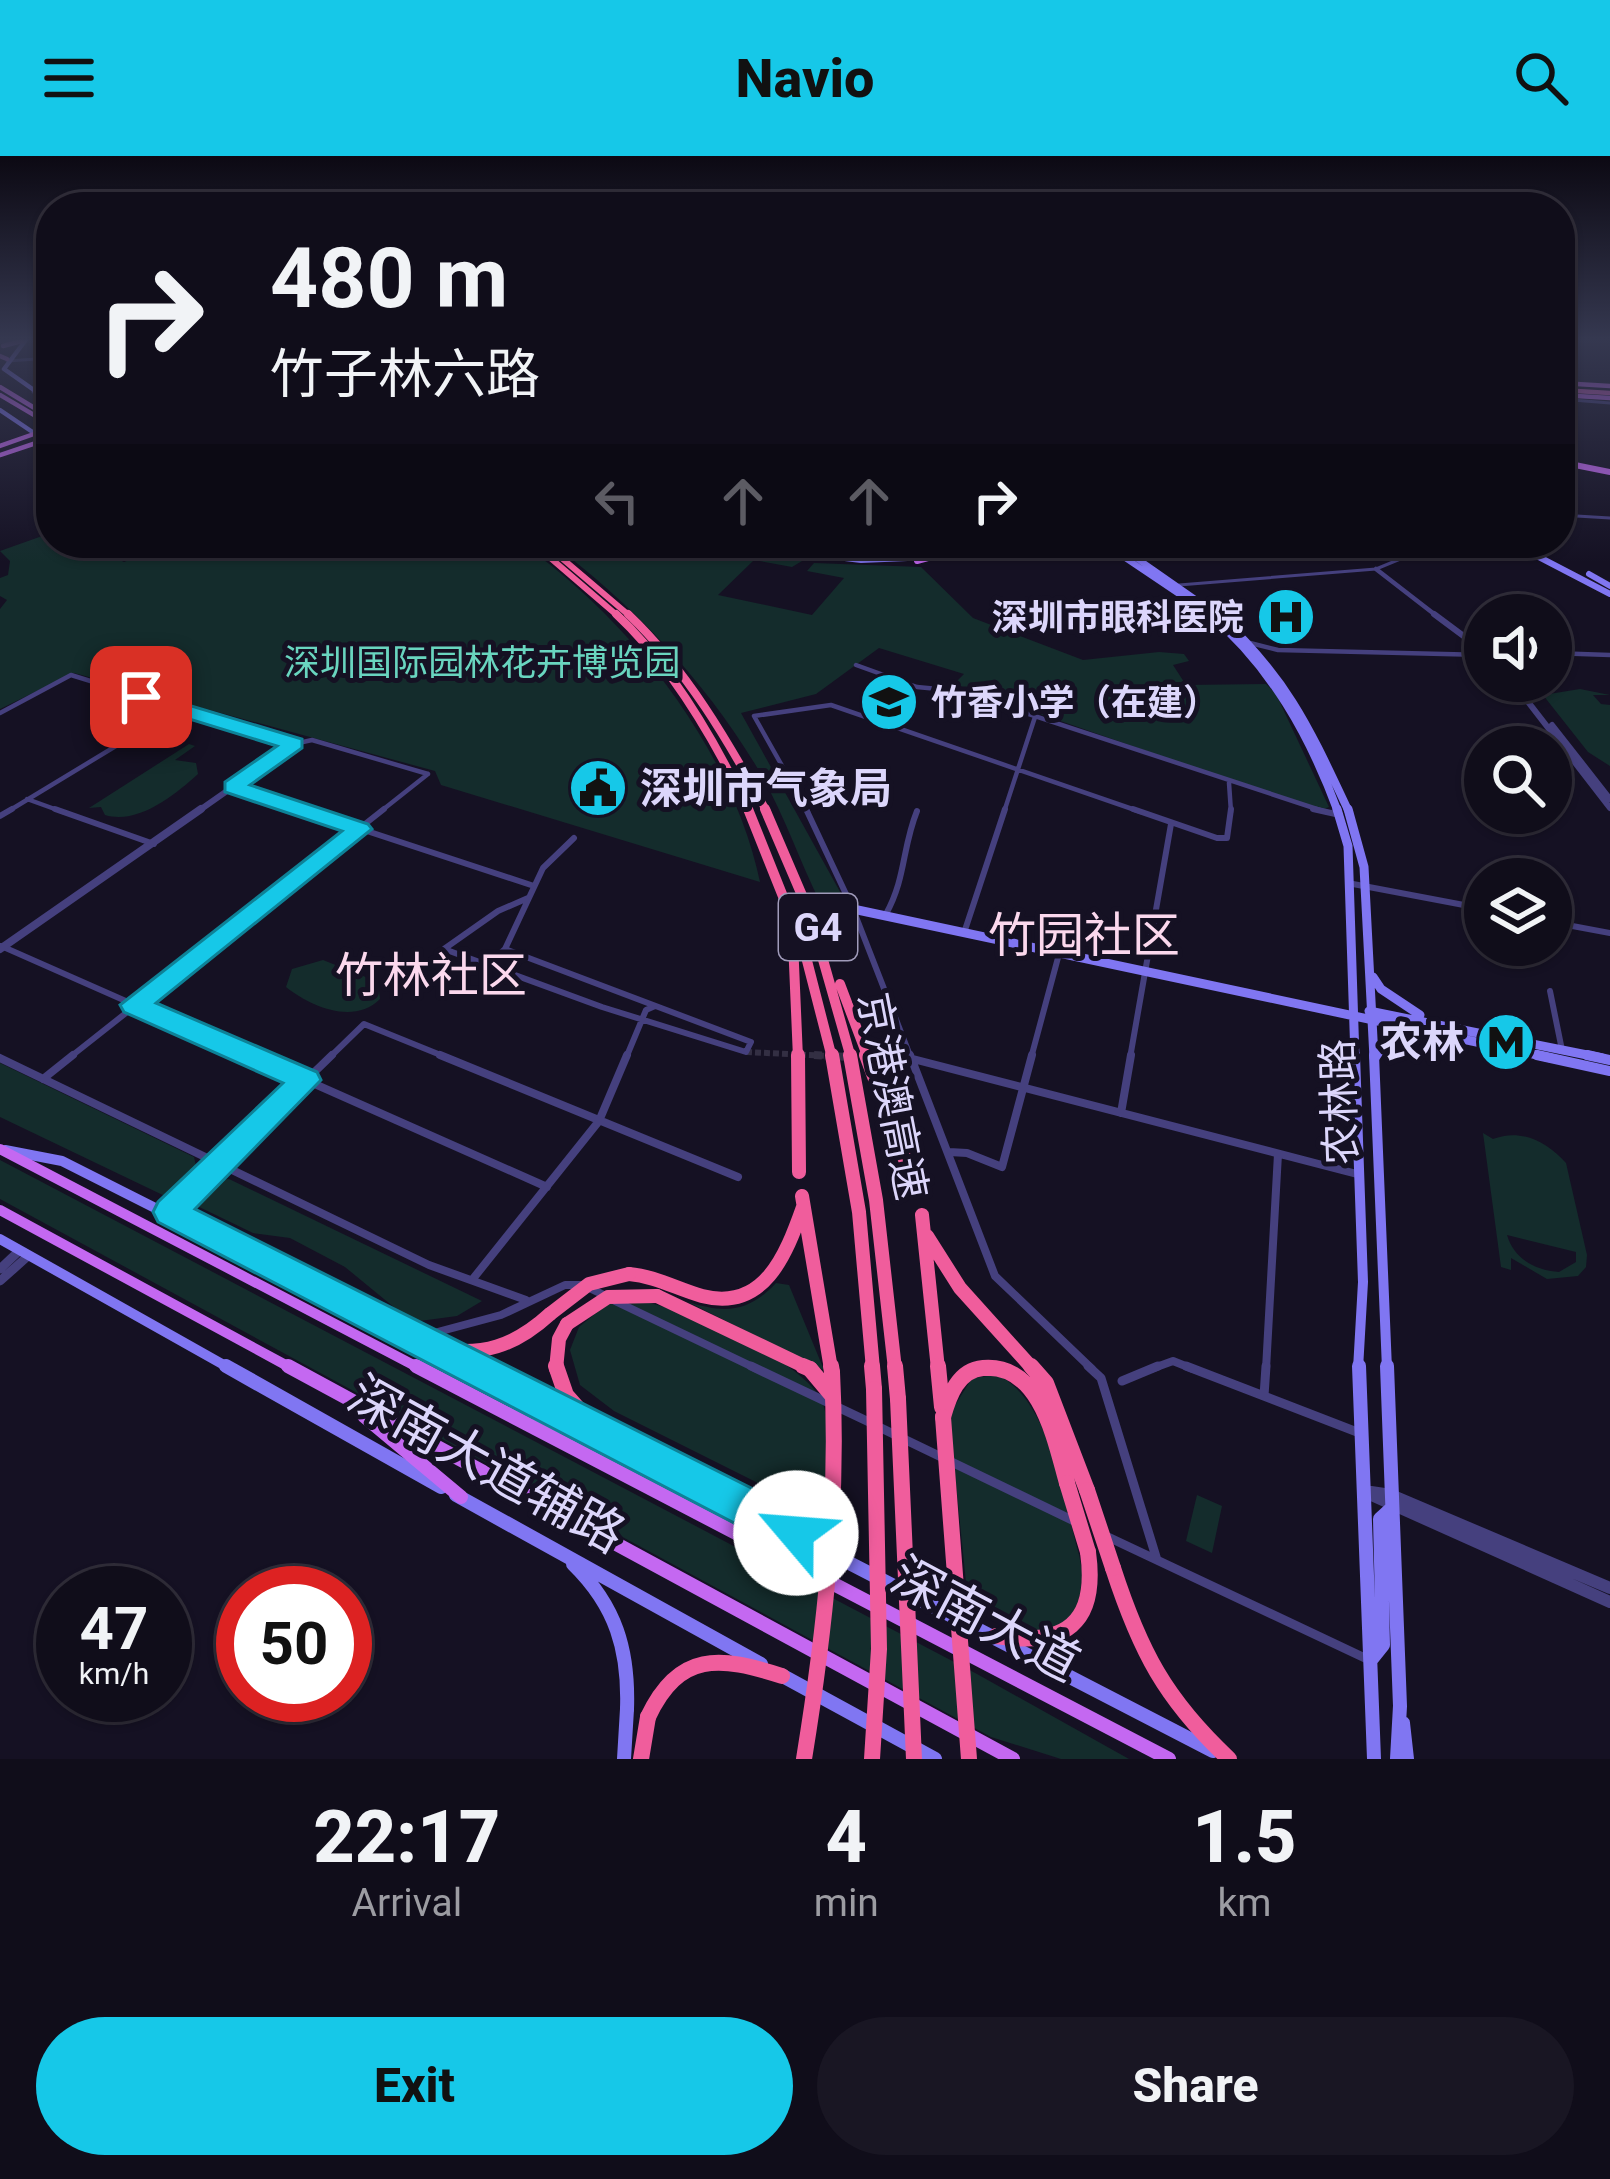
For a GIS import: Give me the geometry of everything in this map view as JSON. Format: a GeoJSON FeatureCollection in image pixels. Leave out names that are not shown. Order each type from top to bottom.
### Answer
{"type":"FeatureCollection","features":[{"type":"Feature","properties":{"kind":"highway","name":"京港澳高速"},"geometry":{"type":"LineString","coordinates":[[549,558],[638,634],[730,770],[788,908],[848,1129],[862,1218],[874,1389],[879,1649],[872,1759]]}},
{"type":"Feature","properties":{"kind":"highway","name":"京港澳高速"},"geometry":{"type":"LineString","coordinates":[[561,558],[636,622],[694,692],[766,811],[819,930],[873,1155],[898,1399],[914,1665],[914,1759]]}},
{"type":"Feature","properties":{"kind":"highway"},"geometry":{"type":"LineString","coordinates":[[788,908],[799,1003],[794,1100],[799,1172]]}},
{"type":"Feature","properties":{"kind":"highway"},"geometry":{"type":"LineString","coordinates":[[819,930],[916,1189]]}},
{"type":"Feature","properties":{"kind":"highway"},"geometry":{"type":"LineString","coordinates":[[435,1348],[464,1354],[494,1352],[524,1338],[589,1284],[628,1274],[653,1277],[717,1300],[748,1296],[766,1284],[781,1263],[802,1201],[836,1415],[833,1521],[804,1759]]}},
{"type":"Feature","properties":{"kind":"highway"},"geometry":{"type":"LineString","coordinates":[[922,1215],[969,1759]]}},
{"type":"Feature","properties":{"kind":"highway"},"geometry":{"type":"LineString","coordinates":[[927,1236],[960,1288],[1046,1383],[1154,1681],[1229,1759]]}},
{"type":"Feature","properties":{"kind":"highway"},"geometry":{"type":"LineString","coordinates":[[597,1430],[569,1402],[557,1379],[556,1345],[567,1324],[590,1304],[615,1293],[657,1296],[810,1369],[828,1389],[836,1415]]}},
{"type":"Feature","properties":{"kind":"highway"},"geometry":{"type":"LineString","coordinates":[[943,1417],[953,1389],[966,1373],[986,1367],[1011,1372],[1037,1398],[1088,1552],[1089,1594],[1071,1629],[1040,1642],[996,1636]]}},
{"type":"Feature","properties":{"kind":"highway"},"geometry":{"type":"LineString","coordinates":[[641,1759],[648,1717],[672,1677],[694,1665],[727,1661],[782,1676]]}},
{"type":"Feature","properties":{"kind":"main road"},"geometry":{"type":"LineString","coordinates":[[0,450],[34,434],[3,412]]}},
{"type":"Feature","properties":{"kind":"main road"},"geometry":{"type":"LineString","coordinates":[[23,424],[24,412]]}},
{"type":"Feature","properties":{"kind":"main road"},"geometry":{"type":"LineString","coordinates":[[10,442],[32,441],[18,449]]}},
{"type":"Feature","properties":{"kind":"main road"},"geometry":{"type":"LineString","coordinates":[[0,450],[36,443]]}},
{"type":"Feature","properties":{"kind":"main road"},"geometry":{"type":"LineString","coordinates":[[1575,467],[1610,474]]}},
{"type":"Feature","properties":{"kind":"main road"},"geometry":{"type":"LineString","coordinates":[[838,558],[978,558]]}},
{"type":"Feature","properties":{"kind":"main road"},"geometry":{"type":"LineString","coordinates":[[917,561],[929,558]]}},
{"type":"Feature","properties":{"kind":"main road","name":"农林路"},"geometry":{"type":"LineString","coordinates":[[1131,558],[1238,640],[1281,693],[1340,815],[1359,885],[1370,969],[1400,1706],[1397,1759]]}},
{"type":"Feature","properties":{"kind":"main road","name":"农林路"},"geometry":{"type":"LineString","coordinates":[[1132,558],[1179,585],[1251,644],[1291,692],[1357,829],[1355,1016],[1370,1759]]}},
{"type":"Feature","properties":{"kind":"main road"},"geometry":{"type":"LineString","coordinates":[[1543,558],[1610,590]]}},
{"type":"Feature","properties":{"kind":"main road"},"geometry":{"type":"LineString","coordinates":[[1550,558],[1610,590]]}},
{"type":"Feature","properties":{"kind":"main road"},"geometry":{"type":"LineString","coordinates":[[853,909],[1355,1016],[1372,1015],[1443,1030],[1610,1071]]}},
{"type":"Feature","properties":{"kind":"main road"},"geometry":{"type":"LineString","coordinates":[[1370,969],[1381,989],[1402,1007],[1443,1030]]}},
{"type":"Feature","properties":{"kind":"main road"},"geometry":{"type":"LineString","coordinates":[[1373,1063],[1385,1043],[1396,1037],[1443,1030],[1610,1060]]}},
{"type":"Feature","properties":{"kind":"main road","name":"深南大道辅路"},"geometry":{"type":"LineString","coordinates":[[0,1149],[62,1161],[170,1212],[1229,1759]]}},
{"type":"Feature","properties":{"kind":"main road","name":"深南大道"},"geometry":{"type":"LineString","coordinates":[[0,1149],[1169,1759]]}},
{"type":"Feature","properties":{"kind":"main road"},"geometry":{"type":"LineString","coordinates":[[0,1210],[1012,1759]]}},
{"type":"Feature","properties":{"kind":"main road","name":"深南大道辅路"},"geometry":{"type":"LineString","coordinates":[[0,1239],[934,1759]]}},
{"type":"Feature","properties":{"kind":"main road"},"geometry":{"type":"LineString","coordinates":[[346,1401],[461,1498]]}},
{"type":"Feature","properties":{"kind":"main road"},"geometry":{"type":"LineString","coordinates":[[521,1418],[597,1430]]}},
{"type":"Feature","properties":{"kind":"main road"},"geometry":{"type":"LineString","coordinates":[[1370,1660],[1383,1646],[1380,1520],[1391,1502]]}},
{"type":"Feature","properties":{"kind":"main road"},"geometry":{"type":"LineString","coordinates":[[560,1553],[600,1590],[619,1621],[629,1662],[624,1759]]}},
{"type":"Feature","properties":{"kind":"main road"},"geometry":{"type":"LineString","coordinates":[[1400,1706],[1407,1759]]}},
{"type":"Feature","properties":{"kind":"street"},"geometry":{"type":"LineString","coordinates":[[1575,516],[1610,518]]}},
{"type":"Feature","properties":{"kind":"street"},"geometry":{"type":"LineString","coordinates":[[1179,585],[1376,569],[1403,558]]}},
{"type":"Feature","properties":{"kind":"street"},"geometry":{"type":"LineString","coordinates":[[1376,569],[1464,635]]}},
{"type":"Feature","properties":{"kind":"street"},"geometry":{"type":"LineString","coordinates":[[1238,640],[1271,650],[1464,651]]}},
{"type":"Feature","properties":{"kind":"street"},"geometry":{"type":"LineString","coordinates":[[1572,655],[1610,656]]}},
{"type":"Feature","properties":{"kind":"street"},"geometry":{"type":"LineString","coordinates":[[856,665],[917,687],[948,688],[1229,783],[1340,815]]}},
{"type":"Feature","properties":{"kind":"street"},"geometry":{"type":"LineString","coordinates":[[0,713],[71,675],[294,744]]}},
{"type":"Feature","properties":{"kind":"street"},"geometry":{"type":"LineString","coordinates":[[1532,702],[1610,799]]}},
{"type":"Feature","properties":{"kind":"street"},"geometry":{"type":"LineString","coordinates":[[1157,1560],[1101,1378],[999,1283],[853,909],[821,836],[754,716],[826,704],[1018,767],[1204,836],[1229,836],[1229,783]]}},
{"type":"Feature","properties":{"kind":"street"},"geometry":{"type":"LineString","coordinates":[[0,816],[176,709]]}},
{"type":"Feature","properties":{"kind":"street"},"geometry":{"type":"LineString","coordinates":[[964,933],[1035,717]]}},
{"type":"Feature","properties":{"kind":"street"},"geometry":{"type":"LineString","coordinates":[[2,949],[294,744],[313,740],[428,774],[43,1079]]}},
{"type":"Feature","properties":{"kind":"street"},"geometry":{"type":"LineString","coordinates":[[233,787],[534,886]]}},
{"type":"Feature","properties":{"kind":"street"},"geometry":{"type":"LineString","coordinates":[[1602,789],[1610,808]]}},
{"type":"Feature","properties":{"kind":"street"},"geometry":{"type":"LineString","coordinates":[[27,799],[154,844]]}},
{"type":"Feature","properties":{"kind":"street"},"geometry":{"type":"LineString","coordinates":[[886,916],[903,883],[905,840],[917,811]]}},
{"type":"Feature","properties":{"kind":"street"},"geometry":{"type":"LineString","coordinates":[[1121,1113],[1171,824]]}},
{"type":"Feature","properties":{"kind":"street"},"geometry":{"type":"LineString","coordinates":[[488,965],[505,949],[543,868],[574,838]]}},
{"type":"Feature","properties":{"kind":"street"},"geometry":{"type":"LineString","coordinates":[[1359,885],[1464,905]]}},
{"type":"Feature","properties":{"kind":"street"},"geometry":{"type":"LineString","coordinates":[[505,949],[751,1042],[746,1052],[445,949],[498,911],[529,897]]}},
{"type":"Feature","properties":{"kind":"street"},"geometry":{"type":"LineString","coordinates":[[1572,926],[1610,933]]}},
{"type":"Feature","properties":{"kind":"street"},"geometry":{"type":"LineString","coordinates":[[2,949],[547,1187]]}},
{"type":"Feature","properties":{"kind":"street"},"geometry":{"type":"LineString","coordinates":[[949,1152],[967,1153],[1002,1167],[1059,954]]}},
{"type":"Feature","properties":{"kind":"street"},"geometry":{"type":"LineString","coordinates":[[1550,991],[1562,1050]]}},
{"type":"Feature","properties":{"kind":"street"},"geometry":{"type":"LineString","coordinates":[[470,1281],[599,1121],[646,1010],[659,1005]]}},
{"type":"Feature","properties":{"kind":"street"},"geometry":{"type":"LineString","coordinates":[[170,1212],[364,1024],[738,1177]]}},
{"type":"Feature","properties":{"kind":"street"},"geometry":{"type":"LineString","coordinates":[[0,1058],[470,1281],[530,1301]]}},
{"type":"Feature","properties":{"kind":"street"},"geometry":{"type":"LineString","coordinates":[[913,1059],[1360,1175]]}},
{"type":"Feature","properties":{"kind":"street"},"geometry":{"type":"LineString","coordinates":[[1264,1396],[1278,1154]]}},
{"type":"Feature","properties":{"kind":"street"},"geometry":{"type":"LineString","coordinates":[[0,1269],[24,1253]]}},
{"type":"Feature","properties":{"kind":"street"},"geometry":{"type":"LineString","coordinates":[[0,1282],[24,1253]]}},
{"type":"Feature","properties":{"kind":"street"},"geometry":{"type":"LineString","coordinates":[[416,1338],[502,1315],[565,1285],[583,1285],[1370,1660]]}},
{"type":"Feature","properties":{"kind":"street"},"geometry":{"type":"LineString","coordinates":[[1122,1381],[1150,1374],[1165,1361],[1173,1361],[1361,1433]]}},
{"type":"Feature","properties":{"kind":"street"},"geometry":{"type":"LineString","coordinates":[[1363,1491],[1581,1582],[1610,1588]]}},
{"type":"Feature","properties":{"kind":"street"},"geometry":{"type":"LineString","coordinates":[[1581,1582],[1593,1595],[1610,1602]]}},
{"type":"Feature","properties":{"kind":"green space","name":"深圳国际园林花卉博览园"},"geometry":{"type":"Polygon","coordinates":[[[36,538],[36,558],[116,558],[124,562],[134,558],[541,558],[601,610],[671,692],[726,784],[760,882],[441,785],[435,771],[74,673],[0,709],[0,609],[7,600],[0,596],[0,578],[8,575],[10,561],[0,551],[36,538]]]}},
{"type":"Feature","properties":{"kind":"green space"},"geometry":{"type":"Polygon","coordinates":[[[571,558],[807,558],[792,567],[754,560],[718,595],[812,615],[844,578],[807,571],[814,563],[921,567],[973,618],[1083,660],[1184,654],[1189,661],[1173,665],[1186,685],[1266,684],[1276,694],[1329,807],[1322,810],[1296,803],[954,684],[964,674],[879,648],[816,694],[741,713],[849,908],[821,904],[767,785],[715,705],[665,646],[571,558]]]}},
{"type":"Feature","properties":{"kind":"green space"},"geometry":{"type":"Polygon","coordinates":[[[1572,690],[1610,695],[1593,695],[1601,704],[1610,705],[1610,766],[1588,752],[1549,702],[1572,702],[1572,690]]]}},
{"type":"Feature","properties":{"kind":"green space"},"geometry":{"type":"Polygon","coordinates":[[[189,744],[195,746],[175,760],[196,763],[198,774],[167,799],[130,816],[105,815],[101,807],[89,808],[189,744]]]}},
{"type":"Feature","properties":{"kind":"green space"},"geometry":{"type":"Polygon","coordinates":[[[323,960],[378,982],[380,999],[370,1007],[345,1012],[308,1001],[286,987],[292,969],[323,960]]]}},
{"type":"Feature","properties":{"kind":"green space"},"geometry":{"type":"Polygon","coordinates":[[[0,1063],[194,1157],[197,1170],[169,1198],[0,1117],[0,1063]]]}},
{"type":"Feature","properties":{"kind":"green space"},"geometry":{"type":"Polygon","coordinates":[[[1483,1133],[1493,1139],[1514,1135],[1533,1139],[1566,1163],[1587,1255],[1586,1267],[1578,1276],[1547,1279],[1511,1258],[1511,1270],[1501,1267],[1483,1133]],[[1507,1235],[1520,1257],[1542,1269],[1559,1272],[1576,1262],[1576,1252],[1507,1235]]]}},
{"type":"Feature","properties":{"kind":"green space"},"geometry":{"type":"Polygon","coordinates":[[[0,1160],[977,1674],[1129,1759],[1061,1759],[991,1737],[0,1199],[0,1160]]]}},
{"type":"Feature","properties":{"kind":"green space"},"geometry":{"type":"Polygon","coordinates":[[[229,1179],[482,1301],[457,1316],[412,1322],[345,1267],[290,1238],[253,1233],[193,1204],[216,1180],[229,1179]]]}},
{"type":"Feature","properties":{"kind":"green space"},"geometry":{"type":"Polygon","coordinates":[[[776,1283],[789,1285],[824,1370],[688,1302],[736,1308],[756,1300],[776,1283]]]}},
{"type":"Feature","properties":{"kind":"green space"},"geometry":{"type":"Polygon","coordinates":[[[633,1300],[679,1312],[739,1337],[812,1387],[823,1404],[828,1431],[822,1515],[614,1411],[580,1385],[570,1350],[579,1327],[607,1304],[633,1300]]]}},
{"type":"Feature","properties":{"kind":"green space"},"geometry":{"type":"Polygon","coordinates":[[[997,1375],[1015,1387],[1042,1428],[1079,1555],[1083,1575],[1077,1612],[1051,1633],[1021,1631],[968,1602],[949,1415],[972,1378],[997,1375]]]}},
{"type":"Feature","properties":{"kind":"green space"},"geometry":{"type":"Polygon","coordinates":[[[1197,1495],[1222,1506],[1212,1553],[1186,1541],[1197,1495]]]}},
{"type":"Feature","properties":{"kind":"tunnel"},"geometry":{"type":"LineString","coordinates":[[746,1052],[850,1057],[814,1055]]}},
{"type":"Feature","properties":{"kind":"tunnel"},"geometry":{"type":"LineString","coordinates":[[895,1058],[869,1057],[910,1059]]}},
{"type":"Feature","properties":{"kind":"place","name":"深圳市眼科医院"},"geometry":{"type":"Point","coordinates":[1286,617]}},
{"type":"Feature","properties":{"kind":"place","name":"竹香小学（在建）"},"geometry":{"type":"Point","coordinates":[889,702]}},
{"type":"Feature","properties":{"kind":"place","name":"深圳市气象局"},"geometry":{"type":"Point","coordinates":[598,788]}},
{"type":"Feature","properties":{"kind":"place","name":"农林"},"geometry":{"type":"Point","coordinates":[1506,1042]}},
{"type":"Feature","properties":{"kind":"district","name":"竹园社区"},"geometry":{"type":"Point","coordinates":[1084,935]}},
{"type":"Feature","properties":{"kind":"district","name":"竹林社区"},"geometry":{"type":"Point","coordinates":[431,975]}},
{"type":"Feature","properties":{"kind":"route"},"geometry":{"type":"LineString","coordinates":[[141,697],[294,744],[233,787],[360,829],[134,1005],[306,1080],[170,1212],[796,1533]]}}]}
